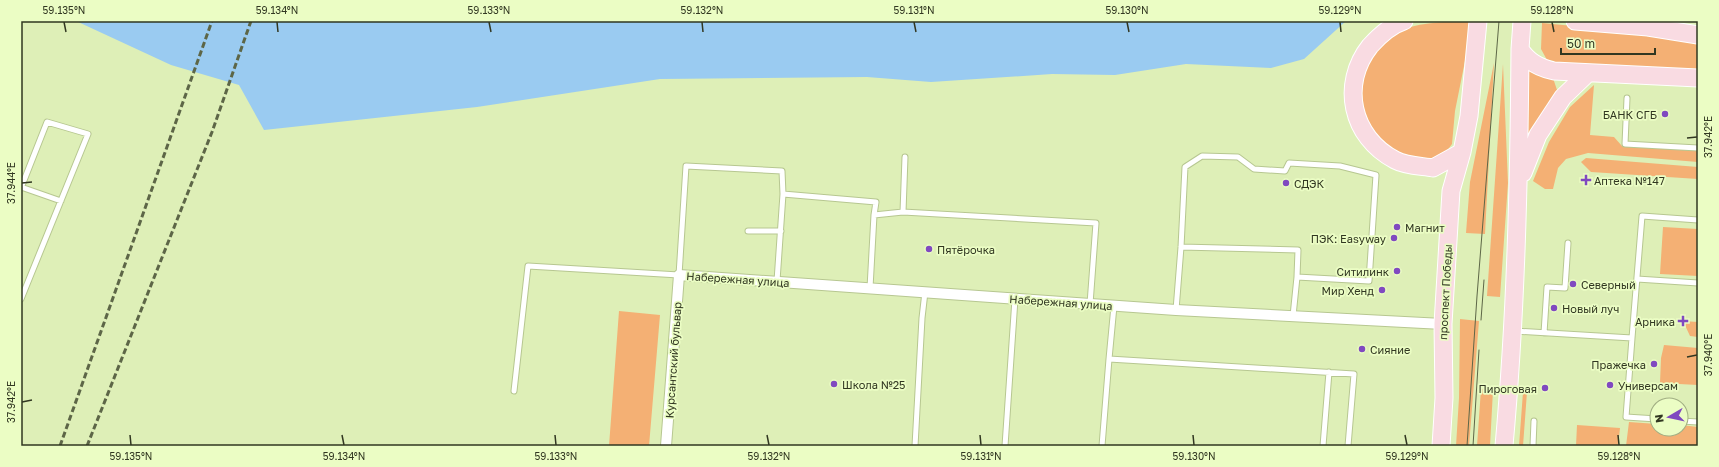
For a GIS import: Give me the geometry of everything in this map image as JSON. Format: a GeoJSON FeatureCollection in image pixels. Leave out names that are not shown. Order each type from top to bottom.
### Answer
{"type":"FeatureCollection","features":[{"type":"Feature","properties":{"kind":"main road"},"geometry":{"type":"LineString","coordinates":[[1404,21],[1400,22],[1378,37],[1363,55],[1355,74],[1352,93],[1356,113],[1365,132],[1377,147],[1395,161],[1433,168],[1462,152]]}},
{"type":"Feature","properties":{"kind":"main road","name":"проспект Победы"},"geometry":{"type":"LineString","coordinates":[[1441,446],[1444,398],[1443,324],[1451,191],[1462,152],[1469,116],[1478,21]]}},
{"type":"Feature","properties":{"kind":"main road"},"geometry":{"type":"LineString","coordinates":[[1504,446],[1513,331],[1519,182],[1520,49],[1522,21]]}},
{"type":"Feature","properties":{"kind":"main road"},"geometry":{"type":"LineString","coordinates":[[1575,21],[1648,27],[1698,35]]}},
{"type":"Feature","properties":{"kind":"main road"},"geometry":{"type":"LineString","coordinates":[[1520,49],[1530,62],[1544,69],[1588,73],[1698,78]]}},
{"type":"Feature","properties":{"kind":"main road"},"geometry":{"type":"LineString","coordinates":[[1519,182],[1538,135],[1563,96],[1588,73]]}},
{"type":"Feature","properties":{"kind":"main road"},"geometry":{"type":"LineString","coordinates":[[1433,168],[1451,191]]}},
{"type":"Feature","properties":{"kind":"street","name":"Набережная улица"},"geometry":{"type":"LineString","coordinates":[[680,275],[1176,310],[1443,324]]}},
{"type":"Feature","properties":{"kind":"street","name":"Курсантский бульвар"},"geometry":{"type":"LineString","coordinates":[[666,446],[680,275]]}},
{"type":"Feature","properties":{"kind":"lane"},"geometry":{"type":"LineString","coordinates":[[1627,98],[1625,144],[1698,148]]}},
{"type":"Feature","properties":{"kind":"lane"},"geometry":{"type":"LineString","coordinates":[[21,299],[61,201],[88,134],[47,122],[21,187],[61,201]]}},
{"type":"Feature","properties":{"kind":"lane"},"geometry":{"type":"LineString","coordinates":[[1176,310],[1185,167],[1202,156],[1238,157],[1254,169],[1285,171],[1289,163],[1340,166],[1376,175],[1369,281],[1297,277]]}},
{"type":"Feature","properties":{"kind":"lane"},"geometry":{"type":"LineString","coordinates":[[903,212],[905,157]]}},
{"type":"Feature","properties":{"kind":"lane"},"geometry":{"type":"LineString","coordinates":[[514,391],[528,266],[680,275],[686,166],[782,171],[783,194],[777,281]]}},
{"type":"Feature","properties":{"kind":"lane"},"geometry":{"type":"LineString","coordinates":[[783,194],[876,202],[870,288]]}},
{"type":"Feature","properties":{"kind":"lane"},"geometry":{"type":"LineString","coordinates":[[874,215],[903,212],[1096,223],[1090,304]]}},
{"type":"Feature","properties":{"kind":"lane"},"geometry":{"type":"LineString","coordinates":[[1649,418],[1626,417],[1642,216],[1698,220]]}},
{"type":"Feature","properties":{"kind":"lane"},"geometry":{"type":"LineString","coordinates":[[748,231],[781,231]]}},
{"type":"Feature","properties":{"kind":"lane"},"geometry":{"type":"LineString","coordinates":[[1544,332],[1547,287],[1565,288],[1568,243]]}},
{"type":"Feature","properties":{"kind":"lane"},"geometry":{"type":"LineString","coordinates":[[1181,247],[1298,250],[1293,316]]}},
{"type":"Feature","properties":{"kind":"lane"},"geometry":{"type":"LineString","coordinates":[[1637,278],[1698,283]]}},
{"type":"Feature","properties":{"kind":"lane"},"geometry":{"type":"LineString","coordinates":[[915,446],[922,318],[925,292]]}},
{"type":"Feature","properties":{"kind":"lane"},"geometry":{"type":"LineString","coordinates":[[1005,446],[1015,299]]}},
{"type":"Feature","properties":{"kind":"lane"},"geometry":{"type":"LineString","coordinates":[[1102,446],[1114,306]]}},
{"type":"Feature","properties":{"kind":"lane"},"geometry":{"type":"LineString","coordinates":[[1513,331],[1632,338]]}},
{"type":"Feature","properties":{"kind":"lane"},"geometry":{"type":"LineString","coordinates":[[1109,359],[1354,374],[1348,446]]}},
{"type":"Feature","properties":{"kind":"lane"},"geometry":{"type":"LineString","coordinates":[[1323,446],[1328,372]]}},
{"type":"Feature","properties":{"kind":"lane"},"geometry":{"type":"LineString","coordinates":[[1533,446],[1534,421]]}},
{"type":"Feature","properties":{"kind":"shaded area"},"geometry":{"type":"Polygon","coordinates":[[[1473,21],[1455,111],[1452,144],[1443,156],[1432,163],[1405,158],[1381,140],[1371,128],[1365,115],[1362,101],[1362,86],[1365,72],[1371,59],[1380,47],[1399,31],[1429,23],[1473,21]]]}},
{"type":"Feature","properties":{"kind":"shaded area"},"geometry":{"type":"Polygon","coordinates":[[[1542,23],[1647,33],[1698,40],[1698,73],[1555,66],[1554,61],[1547,60],[1541,49],[1542,23]]]}},
{"type":"Feature","properties":{"kind":"shaded area"},"geometry":{"type":"Polygon","coordinates":[[[1494,63],[1485,234],[1466,233],[1470,182],[1494,63]]]}},
{"type":"Feature","properties":{"kind":"shaded area"},"geometry":{"type":"Polygon","coordinates":[[[1503,64],[1508,183],[1500,297],[1487,296],[1503,64]]]}},
{"type":"Feature","properties":{"kind":"shaded area"},"geometry":{"type":"Polygon","coordinates":[[[1527,68],[1552,75],[1558,93],[1527,153],[1527,68]]]}},
{"type":"Feature","properties":{"kind":"shaded area"},"geometry":{"type":"Polygon","coordinates":[[[1594,85],[1590,135],[1614,137],[1622,146],[1698,151],[1698,162],[1588,153],[1566,159],[1558,168],[1553,189],[1545,189],[1533,181],[1549,142],[1570,107],[1594,85]]]}},
{"type":"Feature","properties":{"kind":"shaded area"},"geometry":{"type":"Polygon","coordinates":[[[1586,158],[1698,167],[1698,179],[1591,172],[1581,162],[1586,158]]]}},
{"type":"Feature","properties":{"kind":"shaded area"},"geometry":{"type":"Polygon","coordinates":[[[1663,227],[1698,229],[1698,276],[1660,274],[1663,227]]]}},
{"type":"Feature","properties":{"kind":"shaded area"},"geometry":{"type":"Polygon","coordinates":[[[619,311],[660,315],[649,446],[609,446],[619,311]]]}},
{"type":"Feature","properties":{"kind":"shaded area"},"geometry":{"type":"Polygon","coordinates":[[[1460,319],[1479,321],[1469,446],[1456,446],[1459,398],[1460,319]]]}},
{"type":"Feature","properties":{"kind":"shaded area"},"geometry":{"type":"Polygon","coordinates":[[[1683,321],[1698,322],[1698,337],[1690,336],[1683,321]]]}},
{"type":"Feature","properties":{"kind":"shaded area"},"geometry":{"type":"Polygon","coordinates":[[[1664,345],[1698,348],[1698,385],[1660,383],[1661,358],[1664,345]]]}},
{"type":"Feature","properties":{"kind":"shaded area"},"geometry":{"type":"Polygon","coordinates":[[[1481,389],[1493,390],[1490,446],[1477,446],[1481,389]]]}},
{"type":"Feature","properties":{"kind":"shaded area"},"geometry":{"type":"Polygon","coordinates":[[[1523,392],[1527,392],[1523,446],[1519,446],[1523,392]]]}},
{"type":"Feature","properties":{"kind":"shaded area"},"geometry":{"type":"Polygon","coordinates":[[[1629,422],[1649,423],[1649,437],[1689,437],[1689,426],[1698,427],[1698,446],[1626,446],[1629,422]]]}},
{"type":"Feature","properties":{"kind":"shaded area"},"geometry":{"type":"Polygon","coordinates":[[[1577,425],[1620,428],[1618,446],[1576,446],[1577,425]]]}},
{"type":"Feature","properties":{"kind":"water"},"geometry":{"type":"Polygon","coordinates":[[[76,21],[1346,21],[1304,59],[1271,68],[1186,64],[1115,75],[1052,74],[931,82],[867,77],[660,79],[477,107],[264,130],[239,85],[171,65],[76,21]]]}},
{"type":"Feature","properties":{"kind":"tram line"},"geometry":{"type":"LineString","coordinates":[[1467,446],[1477,296],[1499,21]]}},
{"type":"Feature","properties":{"kind":"tram line"},"geometry":{"type":"LineString","coordinates":[[1481,320],[1484,280]]}},
{"type":"Feature","properties":{"kind":"tram line"},"geometry":{"type":"LineString","coordinates":[[1473,446],[1479,350]]}},
{"type":"Feature","properties":{"kind":"railway"},"geometry":{"type":"LineString","coordinates":[[60,446],[212,21]]}},
{"type":"Feature","properties":{"kind":"railway"},"geometry":{"type":"LineString","coordinates":[[87,446],[212,132],[251,21]]}},
{"type":"Feature","properties":{"kind":"place","name":"БАНК СГБ"},"geometry":{"type":"Point","coordinates":[1665,114]}},
{"type":"Feature","properties":{"kind":"place","name":"Аптека №147"},"geometry":{"type":"Point","coordinates":[1586,180]}},
{"type":"Feature","properties":{"kind":"place","name":"СДЭК"},"geometry":{"type":"Point","coordinates":[1286,183]}},
{"type":"Feature","properties":{"kind":"place","name":"Магнит"},"geometry":{"type":"Point","coordinates":[1397,227]}},
{"type":"Feature","properties":{"kind":"place","name":"ПЭК: Easyway"},"geometry":{"type":"Point","coordinates":[1394,238]}},
{"type":"Feature","properties":{"kind":"place","name":"Пятёрочка"},"geometry":{"type":"Point","coordinates":[929,249]}},
{"type":"Feature","properties":{"kind":"place","name":"Ситилинк"},"geometry":{"type":"Point","coordinates":[1397,271]}},
{"type":"Feature","properties":{"kind":"place","name":"Северный"},"geometry":{"type":"Point","coordinates":[1573,284]}},
{"type":"Feature","properties":{"kind":"place","name":"Мир Хенд"},"geometry":{"type":"Point","coordinates":[1382,290]}},
{"type":"Feature","properties":{"kind":"place","name":"Новый луч"},"geometry":{"type":"Point","coordinates":[1554,308]}},
{"type":"Feature","properties":{"kind":"place","name":"Арника"},"geometry":{"type":"Point","coordinates":[1683,321]}},
{"type":"Feature","properties":{"kind":"place","name":"Сияние"},"geometry":{"type":"Point","coordinates":[1362,349]}},
{"type":"Feature","properties":{"kind":"place","name":"Пражечка"},"geometry":{"type":"Point","coordinates":[1654,364]}},
{"type":"Feature","properties":{"kind":"place","name":"Школа №25"},"geometry":{"type":"Point","coordinates":[834,384]}},
{"type":"Feature","properties":{"kind":"place","name":"Универсам"},"geometry":{"type":"Point","coordinates":[1610,385]}},
{"type":"Feature","properties":{"kind":"place","name":"Пироговая"},"geometry":{"type":"Point","coordinates":[1545,388]}}]}
